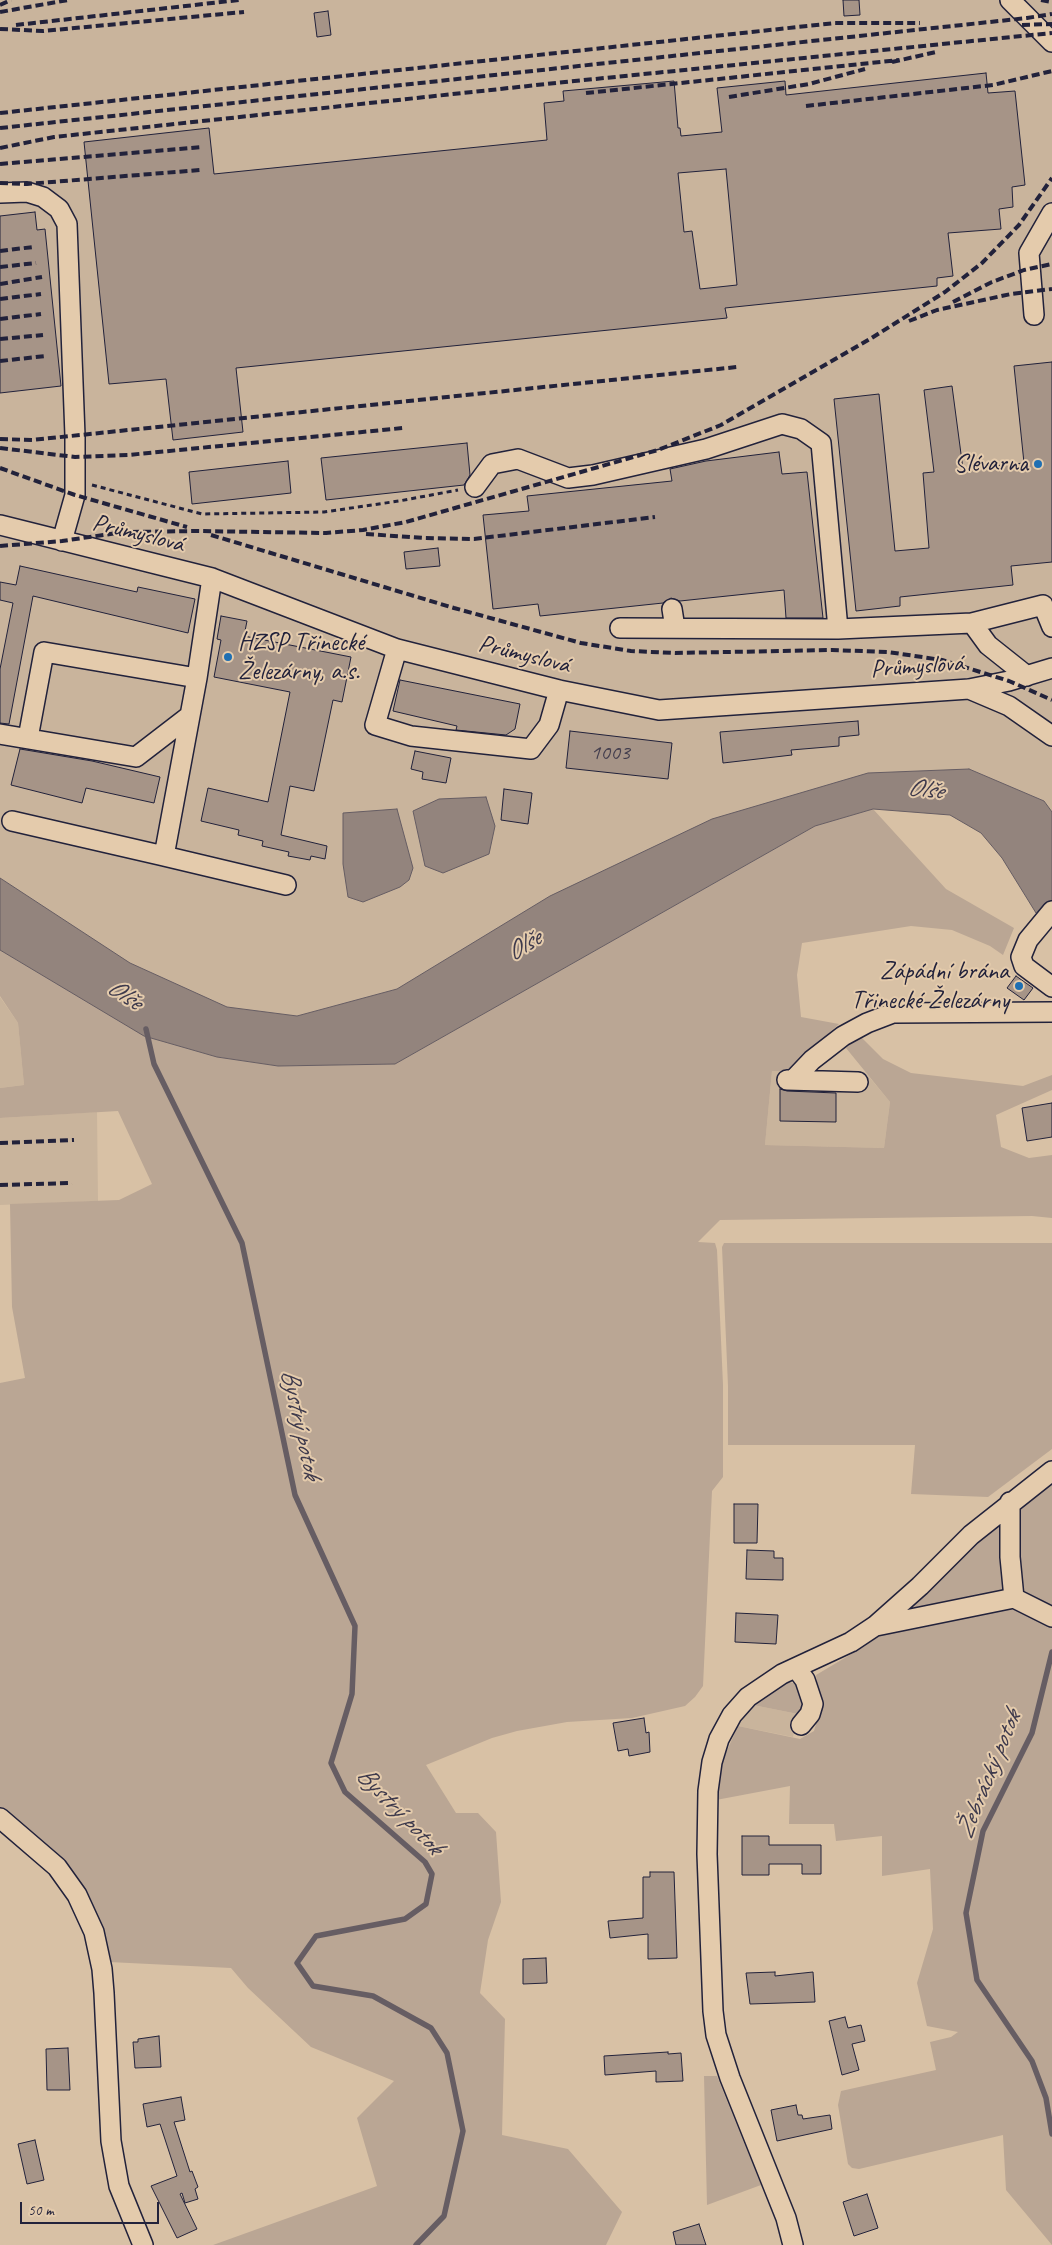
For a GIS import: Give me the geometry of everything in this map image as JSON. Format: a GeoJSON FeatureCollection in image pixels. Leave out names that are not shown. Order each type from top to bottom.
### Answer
{"type":"FeatureCollection","features":[{"type":"Feature","properties":{"kind":"street"},"geometry":{"type":"LineString","coordinates":[[1010,0],[1052,42]]}},
{"type":"Feature","properties":{"kind":"street"},"geometry":{"type":"LineString","coordinates":[[0,193],[27,192],[43,197],[59,209],[67,224],[75,436],[75,495],[62,541]]}},
{"type":"Feature","properties":{"kind":"street"},"geometry":{"type":"LineString","coordinates":[[1034,316],[1029,254],[1052,213]]}},
{"type":"Feature","properties":{"kind":"street"},"geometry":{"type":"LineString","coordinates":[[476,487],[492,464],[501,462],[518,459],[568,478],[593,475],[706,450],[782,424],[801,429],[821,443],[838,629]]}},
{"type":"Feature","properties":{"kind":"street","name":"Průmyslová"},"geometry":{"type":"LineString","coordinates":[[0,525],[212,578],[398,649],[559,690],[659,710],[969,689],[1027,676],[1052,668]]}},
{"type":"Feature","properties":{"kind":"street"},"geometry":{"type":"LineString","coordinates":[[164,856],[188,717],[197,678],[212,578]]}},
{"type":"Feature","properties":{"kind":"street"},"geometry":{"type":"LineString","coordinates":[[620,628],[838,629],[972,624],[1043,605],[1052,627]]}},
{"type":"Feature","properties":{"kind":"street"},"geometry":{"type":"LineString","coordinates":[[672,609],[675,628]]}},
{"type":"Feature","properties":{"kind":"street"},"geometry":{"type":"LineString","coordinates":[[972,624],[988,645],[1027,676]]}},
{"type":"Feature","properties":{"kind":"street"},"geometry":{"type":"LineString","coordinates":[[398,649],[375,725],[411,736],[531,749],[549,726],[559,690]]}},
{"type":"Feature","properties":{"kind":"street"},"geometry":{"type":"LineString","coordinates":[[28,738],[44,652],[197,678]]}},
{"type":"Feature","properties":{"kind":"street"},"geometry":{"type":"LineString","coordinates":[[969,689],[1009,706],[1052,736]]}},
{"type":"Feature","properties":{"kind":"street"},"geometry":{"type":"LineString","coordinates":[[0,734],[136,757],[188,717]]}},
{"type":"Feature","properties":{"kind":"street"},"geometry":{"type":"LineString","coordinates":[[12,821],[286,885]]}},
{"type":"Feature","properties":{"kind":"street"},"geometry":{"type":"LineString","coordinates":[[1047,983],[1024,966],[1021,957],[1028,940],[1052,911]]}},
{"type":"Feature","properties":{"kind":"street"},"geometry":{"type":"LineString","coordinates":[[858,1082],[787,1080],[843,1036],[867,1023],[894,1013],[1052,1012]]}},
{"type":"Feature","properties":{"kind":"street"},"geometry":{"type":"LineString","coordinates":[[793,2245],[786,2218],[730,2078],[716,2034],[710,1979],[707,1854],[708,1791],[712,1762],[719,1738],[732,1715],[761,1686],[852,1642],[875,1626],[920,1586],[970,1535],[1052,1471]]}},
{"type":"Feature","properties":{"kind":"street"},"geometry":{"type":"LineString","coordinates":[[1010,1502],[1010,1556],[1014,1598]]}},
{"type":"Feature","properties":{"kind":"street"},"geometry":{"type":"LineString","coordinates":[[875,1626],[1014,1598],[1052,1617]]}},
{"type":"Feature","properties":{"kind":"street"},"geometry":{"type":"LineString","coordinates":[[796,1668],[805,1680],[813,1704],[810,1714],[801,1725]]}},
{"type":"Feature","properties":{"kind":"street"},"geometry":{"type":"LineString","coordinates":[[0,1818],[57,1867],[77,1895],[94,1932],[102,1969],[104,1993],[110,2141],[119,2186],[143,2245]]}},
{"type":"Feature","properties":{"kind":"path"},"geometry":{"type":"LineString","coordinates":[[74,481],[202,514],[324,512],[399,502],[476,487]]}},
{"type":"Feature","properties":{"kind":"shaded area"},"geometry":{"type":"Polygon","coordinates":[[[0,0],[1052,0],[1052,812],[1044,801],[969,769],[550,896],[397,989],[297,1016],[227,1007],[130,963],[0,878],[0,0]]]}},
{"type":"Feature","properties":{"kind":"shaded area"},"geometry":{"type":"Polygon","coordinates":[[[873,809],[946,889],[1014,928],[1003,955],[990,946],[952,930],[911,926],[802,943],[797,975],[801,1017],[839,1024],[787,1071],[772,1071],[765,1145],[884,1148],[890,1102],[846,1048],[860,1036],[883,1059],[911,1073],[1023,1086],[1052,1075],[1052,1090],[996,1115],[1001,1147],[1029,1158],[1052,1155],[1052,1218],[1032,1216],[720,1220],[698,1242],[715,1243],[717,1250],[723,1385],[723,1477],[712,1491],[703,1686],[685,1706],[632,1718],[567,1722],[517,1731],[492,1738],[426,1765],[456,1813],[478,1813],[496,1832],[501,1902],[488,1940],[480,1993],[505,2019],[502,2135],[568,2149],[622,2212],[606,2245],[213,2245],[377,2186],[357,2118],[394,2081],[311,2047],[248,1988],[231,1968],[109,1962],[76,1883],[59,1856],[0,1807],[0,1383],[25,1378],[12,1307],[10,1204],[119,1200],[152,1184],[118,1111],[0,1118],[0,1088],[24,1085],[18,1023],[0,996],[0,950],[145,1036],[217,1057],[278,1066],[395,1064],[815,826],[873,809]]]}},
{"type":"Feature","properties":{"kind":"shaded area"},"geometry":{"type":"Polygon","coordinates":[[[0,997],[18,1023],[24,1085],[0,1088],[0,997]]]}},
{"type":"Feature","properties":{"kind":"shaded area"},"geometry":{"type":"Polygon","coordinates":[[[772,1071],[865,1072],[890,1102],[884,1148],[765,1145],[772,1071]]]}},
{"type":"Feature","properties":{"kind":"shaded area"},"geometry":{"type":"Polygon","coordinates":[[[97,1112],[98,1201],[0,1205],[0,1118],[97,1112]]]}},
{"type":"Feature","properties":{"kind":"shaded area"},"geometry":{"type":"Polygon","coordinates":[[[724,1243],[1052,1243],[1052,1449],[988,1497],[911,1494],[915,1445],[728,1445],[728,1386],[722,1247],[724,1243]]]}},
{"type":"Feature","properties":{"kind":"shaded area"},"geometry":{"type":"Polygon","coordinates":[[[1052,1479],[1052,2245],[1006,2190],[1003,2135],[859,2169],[852,2168],[848,2164],[838,2105],[841,2091],[936,2070],[930,2042],[951,2037],[958,2032],[927,2026],[917,1983],[933,1929],[930,1869],[882,1876],[882,1836],[836,1841],[834,1824],[789,1824],[790,1786],[716,1800],[720,1766],[738,1726],[800,1739],[814,1731],[820,1710],[816,1675],[865,1646],[901,1616],[977,1542],[1052,1479]]]}},
{"type":"Feature","properties":{"kind":"shaded area"},"geometry":{"type":"Polygon","coordinates":[[[789,1682],[798,1684],[806,1700],[798,1714],[753,1705],[779,1687],[789,1682]]]}},
{"type":"Feature","properties":{"kind":"shaded area"},"geometry":{"type":"Polygon","coordinates":[[[753,1705],[798,1714],[793,1737],[738,1726],[753,1705]]]}},
{"type":"Feature","properties":{"kind":"shaded area"},"geometry":{"type":"Polygon","coordinates":[[[704,2076],[717,2076],[761,2185],[707,2205],[704,2076]]]}},
{"type":"Feature","properties":{"kind":"water","name":"Olše"},"geometry":{"type":"Polygon","coordinates":[[[969,769],[1044,801],[1052,812],[1052,927],[1036,913],[1002,858],[981,833],[950,815],[873,809],[815,826],[395,1064],[278,1066],[217,1057],[144,1036],[0,950],[0,878],[130,963],[227,1007],[297,1016],[397,989],[550,896],[712,819],[868,773],[969,769]]]}},
{"type":"Feature","properties":{"kind":"water"},"geometry":{"type":"Polygon","coordinates":[[[486,797],[495,826],[489,854],[443,873],[425,866],[413,811],[439,799],[486,797]]]}},
{"type":"Feature","properties":{"kind":"water"},"geometry":{"type":"Polygon","coordinates":[[[397,809],[413,868],[409,880],[400,887],[363,902],[348,897],[343,864],[343,813],[397,809]]]}},
{"type":"Feature","properties":{"kind":"building"},"geometry":{"type":"Polygon","coordinates":[[[843,0],[859,0],[860,15],[844,16],[843,0]]]}},
{"type":"Feature","properties":{"kind":"building"},"geometry":{"type":"Polygon","coordinates":[[[328,11],[331,35],[317,37],[314,13],[328,11]]]}},
{"type":"Feature","properties":{"kind":"building"},"geometry":{"type":"Polygon","coordinates":[[[986,73],[988,93],[1015,91],[1025,185],[1012,187],[1013,207],[999,209],[1001,229],[948,233],[953,276],[937,278],[937,286],[725,308],[727,318],[236,368],[243,432],[173,440],[166,379],[109,384],[84,142],[209,128],[214,174],[547,140],[544,103],[564,101],[563,91],[674,81],[678,128],[680,128],[681,136],[722,132],[717,88],[785,81],[786,95],[986,73]],[[726,169],[678,173],[684,232],[692,231],[700,289],[737,285],[726,169]]]}},
{"type":"Feature","properties":{"kind":"building"},"geometry":{"type":"Polygon","coordinates":[[[35,212],[37,230],[45,229],[61,386],[0,393],[0,216],[35,212]]]}},
{"type":"Feature","properties":{"kind":"building"},"geometry":{"type":"Polygon","coordinates":[[[1052,362],[1052,562],[1011,566],[1013,585],[900,597],[900,606],[856,611],[834,399],[879,394],[895,551],[929,548],[923,473],[934,472],[924,390],[952,386],[963,469],[1024,463],[1014,366],[1052,362]]]}},
{"type":"Feature","properties":{"kind":"building"},"geometry":{"type":"Polygon","coordinates":[[[467,443],[470,475],[464,485],[326,500],[321,458],[467,443]]]}},
{"type":"Feature","properties":{"kind":"building"},"geometry":{"type":"Polygon","coordinates":[[[779,452],[782,474],[807,472],[823,618],[786,618],[784,590],[680,601],[671,598],[663,603],[540,616],[538,604],[493,609],[483,515],[529,511],[527,496],[672,481],[670,469],[706,461],[779,452]]]}},
{"type":"Feature","properties":{"kind":"building"},"geometry":{"type":"Polygon","coordinates":[[[288,461],[291,493],[192,504],[189,472],[288,461]]]}},
{"type":"Feature","properties":{"kind":"building"},"geometry":{"type":"Polygon","coordinates":[[[438,548],[440,566],[406,569],[404,552],[438,548]]]}},
{"type":"Feature","properties":{"kind":"building"},"geometry":{"type":"Polygon","coordinates":[[[20,566],[137,592],[138,587],[195,599],[188,633],[33,596],[9,724],[0,723],[0,669],[13,603],[0,600],[0,582],[16,585],[20,566]]]}},
{"type":"Feature","properties":{"kind":"building"},"geometry":{"type":"Polygon","coordinates":[[[221,616],[247,621],[244,636],[351,657],[342,702],[333,700],[314,791],[290,786],[281,835],[327,846],[325,859],[311,856],[310,860],[288,856],[289,852],[262,846],[263,841],[238,835],[239,830],[201,821],[208,788],[268,802],[290,692],[214,677],[221,640],[217,639],[221,616]]]}},
{"type":"Feature","properties":{"kind":"building"},"geometry":{"type":"Polygon","coordinates":[[[400,680],[520,704],[515,729],[506,735],[456,730],[457,726],[393,711],[400,680]]]}},
{"type":"Feature","properties":{"kind":"building"},"geometry":{"type":"Polygon","coordinates":[[[858,721],[859,735],[839,737],[839,746],[791,750],[792,755],[723,763],[720,732],[858,721]]]}},
{"type":"Feature","properties":{"kind":"building"},"geometry":{"type":"Polygon","coordinates":[[[570,731],[672,743],[668,779],[566,768],[570,731]]]}},
{"type":"Feature","properties":{"kind":"building"},"geometry":{"type":"Polygon","coordinates":[[[20,749],[92,761],[160,777],[154,803],[86,788],[82,803],[11,785],[20,749]]]}},
{"type":"Feature","properties":{"kind":"building"},"geometry":{"type":"Polygon","coordinates":[[[415,751],[451,758],[446,783],[422,779],[423,772],[411,769],[415,751]]]}},
{"type":"Feature","properties":{"kind":"building"},"geometry":{"type":"Polygon","coordinates":[[[504,789],[532,793],[528,824],[501,820],[504,789]]]}},
{"type":"Feature","properties":{"kind":"building","name":"Zápádní brána Třinecké Železárny"},"geometry":{"type":"Polygon","coordinates":[[[1016,976],[1033,988],[1024,1000],[1007,988],[1016,976]]]}},
{"type":"Feature","properties":{"kind":"building"},"geometry":{"type":"Polygon","coordinates":[[[780,1089],[836,1093],[836,1122],[780,1121],[780,1089]]]}},
{"type":"Feature","properties":{"kind":"building"},"geometry":{"type":"Polygon","coordinates":[[[1052,1103],[1052,1137],[1027,1141],[1022,1108],[1052,1103]]]}},
{"type":"Feature","properties":{"kind":"building"},"geometry":{"type":"Polygon","coordinates":[[[734,1504],[758,1504],[757,1543],[734,1543],[734,1504]]]}},
{"type":"Feature","properties":{"kind":"building"},"geometry":{"type":"Polygon","coordinates":[[[747,1550],[774,1551],[774,1558],[783,1558],[783,1580],[746,1579],[747,1550]]]}},
{"type":"Feature","properties":{"kind":"building"},"geometry":{"type":"Polygon","coordinates":[[[736,1613],[778,1615],[776,1644],[735,1642],[736,1613]]]}},
{"type":"Feature","properties":{"kind":"building"},"geometry":{"type":"Polygon","coordinates":[[[644,1718],[646,1733],[649,1732],[650,1752],[629,1756],[628,1749],[618,1751],[613,1723],[644,1718]]]}},
{"type":"Feature","properties":{"kind":"building"},"geometry":{"type":"Polygon","coordinates":[[[742,1836],[769,1836],[769,1845],[821,1845],[821,1874],[802,1874],[802,1864],[769,1864],[769,1875],[742,1875],[742,1836]]]}},
{"type":"Feature","properties":{"kind":"building"},"geometry":{"type":"Polygon","coordinates":[[[650,1872],[674,1872],[677,1958],[648,1959],[648,1934],[610,1938],[608,1921],[643,1918],[643,1877],[650,1877],[650,1872]]]}},
{"type":"Feature","properties":{"kind":"building"},"geometry":{"type":"Polygon","coordinates":[[[546,1958],[547,1983],[523,1984],[523,1959],[546,1958]]]}},
{"type":"Feature","properties":{"kind":"building"},"geometry":{"type":"Polygon","coordinates":[[[775,1972],[775,1976],[813,1972],[815,2002],[750,2004],[746,1973],[775,1972]]]}},
{"type":"Feature","properties":{"kind":"building"},"geometry":{"type":"Polygon","coordinates":[[[845,2017],[848,2028],[861,2025],[865,2041],[852,2044],[859,2070],[842,2075],[829,2021],[845,2017]]]}},
{"type":"Feature","properties":{"kind":"building"},"geometry":{"type":"Polygon","coordinates":[[[159,2036],[161,2067],[135,2068],[133,2042],[138,2042],[138,2039],[159,2036]]]}},
{"type":"Feature","properties":{"kind":"building"},"geometry":{"type":"Polygon","coordinates":[[[68,2048],[70,2090],[47,2090],[46,2049],[68,2048]]]}},
{"type":"Feature","properties":{"kind":"building"},"geometry":{"type":"Polygon","coordinates":[[[668,2052],[668,2054],[681,2053],[683,2081],[656,2082],[656,2071],[605,2075],[604,2056],[668,2052]]]}},
{"type":"Feature","properties":{"kind":"building"},"geometry":{"type":"Polygon","coordinates":[[[181,2097],[185,2120],[174,2122],[190,2172],[192,2171],[198,2187],[195,2189],[198,2199],[185,2203],[182,2193],[180,2194],[197,2229],[177,2238],[151,2186],[177,2176],[160,2124],[147,2127],[143,2104],[181,2097]]]}},
{"type":"Feature","properties":{"kind":"building"},"geometry":{"type":"Polygon","coordinates":[[[796,2105],[798,2115],[802,2115],[803,2119],[830,2115],[832,2129],[777,2141],[771,2110],[796,2105]]]}},
{"type":"Feature","properties":{"kind":"building"},"geometry":{"type":"Polygon","coordinates":[[[35,2140],[44,2180],[27,2184],[18,2144],[35,2140]]]}},
{"type":"Feature","properties":{"kind":"building"},"geometry":{"type":"Polygon","coordinates":[[[867,2194],[878,2228],[854,2236],[843,2202],[867,2194]]]}},
{"type":"Feature","properties":{"kind":"building"},"geometry":{"type":"Polygon","coordinates":[[[699,2224],[706,2245],[676,2245],[673,2232],[699,2224]]]}},
{"type":"Feature","properties":{"kind":"waterway","name":"Bystrý potok"},"geometry":{"type":"LineString","coordinates":[[146,1029],[154,1064],[242,1243],[295,1495],[355,1626],[352,1694],[331,1763],[345,1792],[425,1862],[432,1874],[426,1904],[405,1919],[316,1936],[297,1963],[313,1986],[373,1996],[431,2028],[447,2053],[463,2131],[444,2216],[416,2245]]}},
{"type":"Feature","properties":{"kind":"waterway","name":"Žebrácký potok"},"geometry":{"type":"LineString","coordinates":[[1052,1652],[1032,1733],[983,1831],[966,1913],[977,1980],[1032,2061],[1046,2098],[1052,2134]]}},
{"type":"Feature","properties":{"kind":"railway"},"geometry":{"type":"LineString","coordinates":[[0,5],[11,0]]}},
{"type":"Feature","properties":{"kind":"railway"},"geometry":{"type":"LineString","coordinates":[[0,12],[68,0]]}},
{"type":"Feature","properties":{"kind":"railway"},"geometry":{"type":"LineString","coordinates":[[16,25],[239,0]]}},
{"type":"Feature","properties":{"kind":"railway"},"geometry":{"type":"LineString","coordinates":[[1041,0],[1052,2]]}},
{"type":"Feature","properties":{"kind":"railway"},"geometry":{"type":"LineString","coordinates":[[0,29],[43,31],[244,12]]}},
{"type":"Feature","properties":{"kind":"railway"},"geometry":{"type":"LineString","coordinates":[[0,128],[1052,14]]}},
{"type":"Feature","properties":{"kind":"railway"},"geometry":{"type":"LineString","coordinates":[[0,113],[835,23],[920,23]]}},
{"type":"Feature","properties":{"kind":"railway"},"geometry":{"type":"LineString","coordinates":[[1022,25],[1052,24]]}},
{"type":"Feature","properties":{"kind":"railway"},"geometry":{"type":"LineString","coordinates":[[0,148],[54,137],[565,82],[1052,33]]}},
{"type":"Feature","properties":{"kind":"railway"},"geometry":{"type":"LineString","coordinates":[[892,62],[936,52]]}},
{"type":"Feature","properties":{"kind":"railway"},"geometry":{"type":"LineString","coordinates":[[586,93],[899,60]]}},
{"type":"Feature","properties":{"kind":"railway"},"geometry":{"type":"LineString","coordinates":[[729,97],[809,84],[865,69]]}},
{"type":"Feature","properties":{"kind":"railway"},"geometry":{"type":"LineString","coordinates":[[806,106],[993,85],[1052,71]]}},
{"type":"Feature","properties":{"kind":"railway"},"geometry":{"type":"LineString","coordinates":[[0,164],[202,147]]}},
{"type":"Feature","properties":{"kind":"railway"},"geometry":{"type":"LineString","coordinates":[[0,183],[27,184],[200,170]]}},
{"type":"Feature","properties":{"kind":"railway"},"geometry":{"type":"LineString","coordinates":[[0,546],[62,541],[124,532],[326,533],[363,530],[406,522],[658,450],[721,425],[870,339],[945,292],[982,263],[1019,225],[1052,178]]}},
{"type":"Feature","properties":{"kind":"railway"},"geometry":{"type":"LineString","coordinates":[[0,251],[33,247]]}},
{"type":"Feature","properties":{"kind":"railway"},"geometry":{"type":"LineString","coordinates":[[0,267],[36,263]]}},
{"type":"Feature","properties":{"kind":"railway"},"geometry":{"type":"LineString","coordinates":[[953,302],[992,282],[1024,270],[1052,264]]}},
{"type":"Feature","properties":{"kind":"railway"},"geometry":{"type":"LineString","coordinates":[[0,284],[42,277]]}},
{"type":"Feature","properties":{"kind":"railway"},"geometry":{"type":"LineString","coordinates":[[909,321],[937,310],[1011,294],[1052,289]]}},
{"type":"Feature","properties":{"kind":"railway"},"geometry":{"type":"LineString","coordinates":[[0,299],[41,294]]}},
{"type":"Feature","properties":{"kind":"railway"},"geometry":{"type":"LineString","coordinates":[[0,319],[41,314]]}},
{"type":"Feature","properties":{"kind":"railway"},"geometry":{"type":"LineString","coordinates":[[0,339],[43,335]]}},
{"type":"Feature","properties":{"kind":"railway"},"geometry":{"type":"LineString","coordinates":[[0,361],[46,356]]}},
{"type":"Feature","properties":{"kind":"railway"},"geometry":{"type":"LineString","coordinates":[[0,439],[32,440],[737,367]]}},
{"type":"Feature","properties":{"kind":"railway"},"geometry":{"type":"LineString","coordinates":[[0,448],[75,457],[128,455],[403,428]]}},
{"type":"Feature","properties":{"kind":"railway"},"geometry":{"type":"LineString","coordinates":[[0,468],[75,495],[187,527]]}},
{"type":"Feature","properties":{"kind":"railway"},"geometry":{"type":"LineString","coordinates":[[366,534],[474,539],[655,517]]}},
{"type":"Feature","properties":{"kind":"railway"},"geometry":{"type":"LineString","coordinates":[[211,535],[454,608],[581,643],[631,651],[675,653],[832,650],[888,652],[942,660],[1009,681],[1052,700]]}},
{"type":"Feature","properties":{"kind":"railway"},"geometry":{"type":"LineString","coordinates":[[0,1143],[74,1140]]}},
{"type":"Feature","properties":{"kind":"railway"},"geometry":{"type":"LineString","coordinates":[[0,1185],[72,1183]]}},
{"type":"Feature","properties":{"kind":"place","name":"Slévarna"},"geometry":{"type":"Point","coordinates":[1038,464]}},
{"type":"Feature","properties":{"kind":"place","name":"HZSP Třinecké Železárny, a.s."},"geometry":{"type":"Point","coordinates":[228,657]}},
{"type":"Feature","properties":{"kind":"place","name":"Zápádní brána Třinecké Železárny"},"geometry":{"type":"Point","coordinates":[1019,986]}}]}
